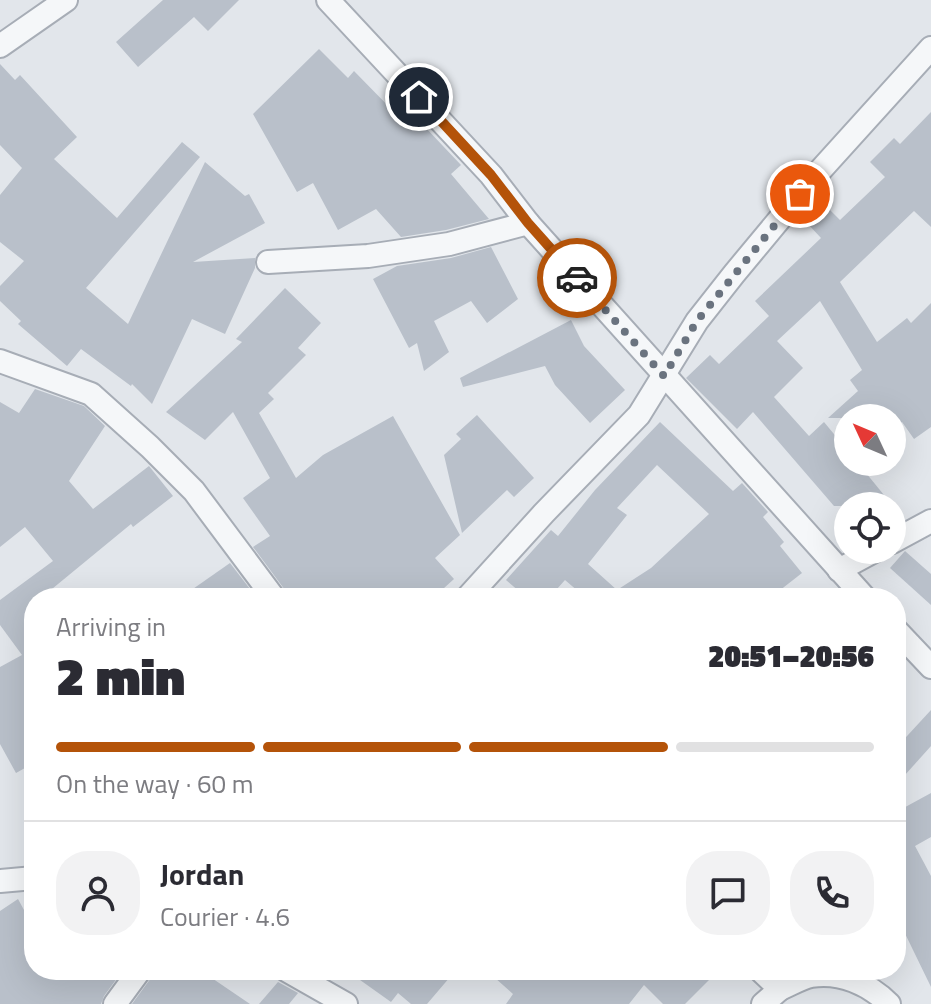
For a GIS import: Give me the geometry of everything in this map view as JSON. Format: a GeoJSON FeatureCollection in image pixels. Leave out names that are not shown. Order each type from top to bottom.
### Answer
{"type":"FeatureCollection","features":[{"type":"Feature","properties":{"kind":"street"},"geometry":{"type":"LineString","coordinates":[[0,46],[66,0]]}},
{"type":"Feature","properties":{"kind":"street"},"geometry":{"type":"LineString","coordinates":[[328,0],[491,175],[528,223],[856,588]]}},
{"type":"Feature","properties":{"kind":"street"},"geometry":{"type":"LineString","coordinates":[[476,588],[639,415],[697,321],[734,274],[817,174],[931,48]]}},
{"type":"Feature","properties":{"kind":"street"},"geometry":{"type":"LineString","coordinates":[[268,262],[395,252],[449,244],[528,223]]}},
{"type":"Feature","properties":{"kind":"street"},"geometry":{"type":"LineString","coordinates":[[0,361],[91,394],[194,491],[267,588]]}},
{"type":"Feature","properties":{"kind":"street"},"geometry":{"type":"LineString","coordinates":[[906,534],[931,521]]}},
{"type":"Feature","properties":{"kind":"street"},"geometry":{"type":"LineString","coordinates":[[839,570],[850,564]]}},
{"type":"Feature","properties":{"kind":"street"},"geometry":{"type":"LineString","coordinates":[[906,641],[931,667]]}},
{"type":"Feature","properties":{"kind":"street"},"geometry":{"type":"LineString","coordinates":[[0,881],[24,879]]}},
{"type":"Feature","properties":{"kind":"street"},"geometry":{"type":"LineString","coordinates":[[115,1004],[133,980]]}},
{"type":"Feature","properties":{"kind":"street"},"geometry":{"type":"LineString","coordinates":[[304,980],[346,1004]]}},
{"type":"Feature","properties":{"kind":"street"},"geometry":{"type":"LineString","coordinates":[[771,980],[780,989]]}},
{"type":"Feature","properties":{"kind":"street"},"geometry":{"type":"LineString","coordinates":[[763,1004],[780,989],[801,980]]}},
{"type":"Feature","properties":{"kind":"street"},"geometry":{"type":"LineString","coordinates":[[849,980],[872,988],[889,1004]]}},
{"type":"Feature","properties":{"kind":"building"},"geometry":{"type":"Polygon","coordinates":[[[163,0],[239,0],[208,31],[194,17],[138,67],[116,42],[163,0]]]}},
{"type":"Feature","properties":{"kind":"building"},"geometry":{"type":"Polygon","coordinates":[[[319,49],[348,78],[354,71],[398,116],[407,108],[461,165],[451,174],[489,219],[401,237],[376,209],[338,230],[313,183],[297,192],[253,114],[319,49]]]}},
{"type":"Feature","properties":{"kind":"building"},"geometry":{"type":"Polygon","coordinates":[[[0,64],[15,80],[20,75],[77,137],[54,159],[117,218],[182,142],[200,157],[86,288],[128,324],[205,162],[245,196],[249,194],[265,223],[193,262],[255,258],[255,268],[225,334],[192,319],[152,404],[132,384],[81,349],[67,366],[18,324],[21,321],[0,301],[0,286],[24,261],[0,242],[0,195],[22,168],[0,145],[0,64]]]}},
{"type":"Feature","properties":{"kind":"building"},"geometry":{"type":"Polygon","coordinates":[[[931,112],[931,227],[914,211],[840,282],[877,342],[907,318],[911,323],[931,303],[931,427],[914,439],[906,428],[906,404],[844,404],[858,391],[850,380],[862,370],[820,301],[777,341],[803,368],[774,397],[809,436],[824,422],[834,434],[834,476],[868,476],[882,492],[834,492],[834,506],[753,412],[737,429],[686,378],[710,355],[719,364],[769,316],[755,301],[821,238],[807,223],[825,205],[840,220],[885,177],[870,162],[894,138],[900,144],[931,112]]]}},
{"type":"Feature","properties":{"kind":"building"},"geometry":{"type":"Polygon","coordinates":[[[491,247],[518,299],[487,323],[471,301],[434,321],[449,352],[424,371],[417,343],[409,348],[373,279],[397,266],[451,258],[491,247]]]}},
{"type":"Feature","properties":{"kind":"building"},"geometry":{"type":"Polygon","coordinates":[[[285,288],[321,323],[298,348],[306,355],[268,393],[274,399],[259,413],[296,478],[323,455],[393,416],[460,535],[435,558],[454,579],[444,588],[284,588],[253,547],[270,536],[243,498],[270,478],[233,412],[205,440],[166,412],[242,342],[236,339],[285,288]]]}},
{"type":"Feature","properties":{"kind":"building"},"geometry":{"type":"Polygon","coordinates":[[[571,320],[584,346],[625,390],[590,423],[555,385],[545,366],[463,387],[460,378],[571,320]]]}},
{"type":"Feature","properties":{"kind":"building"},"geometry":{"type":"Polygon","coordinates":[[[35,389],[84,406],[105,426],[69,481],[93,509],[149,466],[173,496],[133,527],[131,524],[53,588],[24,588],[24,769],[16,773],[0,744],[0,667],[22,655],[0,625],[0,600],[53,561],[25,527],[0,547],[0,402],[19,413],[35,389]]]}},
{"type":"Feature","properties":{"kind":"building"},"geometry":{"type":"Polygon","coordinates":[[[477,415],[534,478],[514,497],[507,490],[462,533],[444,455],[461,439],[456,434],[477,415]]]}},
{"type":"Feature","properties":{"kind":"building"},"geometry":{"type":"Polygon","coordinates":[[[660,422],[733,491],[742,483],[768,512],[763,517],[784,542],[780,546],[802,573],[783,588],[620,588],[651,568],[709,514],[657,465],[617,508],[627,515],[588,564],[615,588],[574,588],[565,580],[558,588],[515,588],[506,580],[551,530],[558,536],[595,490],[660,422]]]}},
{"type":"Feature","properties":{"kind":"building"},"geometry":{"type":"Polygon","coordinates":[[[906,552],[931,574],[931,605],[890,568],[894,564],[906,564],[906,552]]]}},
{"type":"Feature","properties":{"kind":"building"},"geometry":{"type":"Polygon","coordinates":[[[230,563],[249,588],[194,588],[230,563]]]}},
{"type":"Feature","properties":{"kind":"building"},"geometry":{"type":"Polygon","coordinates":[[[931,710],[931,746],[906,774],[906,737],[931,710]]]}},
{"type":"Feature","properties":{"kind":"building"},"geometry":{"type":"Polygon","coordinates":[[[931,793],[931,837],[915,846],[931,876],[931,987],[906,936],[906,807],[931,793]]]}},
{"type":"Feature","properties":{"kind":"building"},"geometry":{"type":"Polygon","coordinates":[[[18,899],[24,910],[24,980],[116,980],[101,1004],[0,1004],[0,911],[18,899]]]}},
{"type":"Feature","properties":{"kind":"building"},"geometry":{"type":"Polygon","coordinates":[[[150,980],[215,980],[250,1004],[132,1004],[150,980]]]}},
{"type":"Feature","properties":{"kind":"building"},"geometry":{"type":"Polygon","coordinates":[[[360,980],[447,980],[427,1004],[411,1004],[398,993],[391,1002],[360,980]]]}},
{"type":"Feature","properties":{"kind":"building"},"geometry":{"type":"Polygon","coordinates":[[[497,980],[709,980],[685,1004],[663,1004],[644,985],[629,1004],[506,1004],[513,994],[497,980]]]}},
{"type":"Feature","properties":{"kind":"building"},"geometry":{"type":"Polygon","coordinates":[[[278,982],[298,993],[289,1004],[259,1004],[278,982]]]}},
{"type":"Feature","properties":{"kind":"way so far"},"geometry":{"type":"LineString","coordinates":[[577,278],[664,376],[697,321],[800,194]]}},
{"type":"Feature","properties":{"kind":"route"},"geometry":{"type":"LineString","coordinates":[[419,97],[491,175],[577,278]]}}]}
